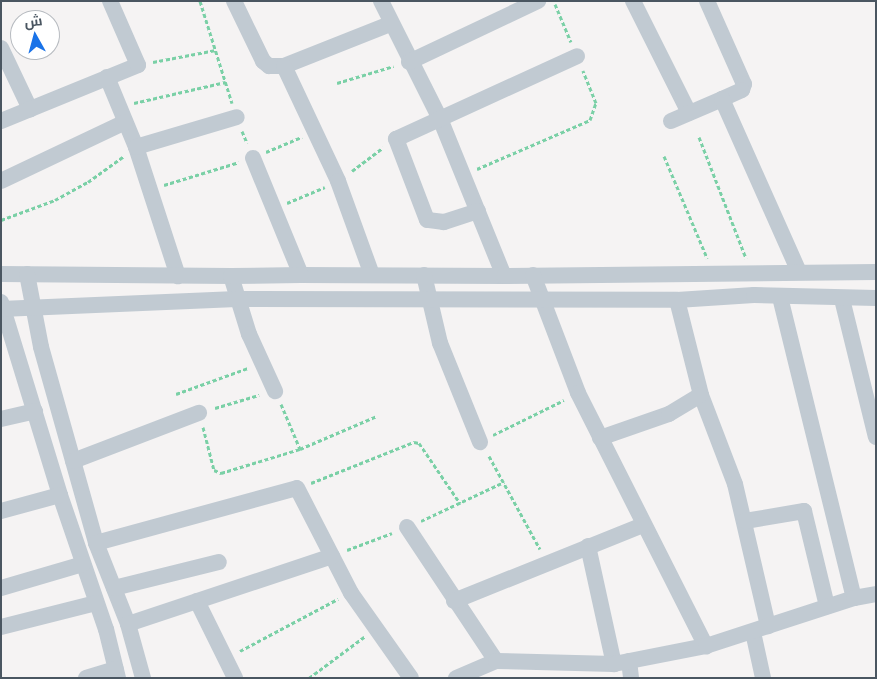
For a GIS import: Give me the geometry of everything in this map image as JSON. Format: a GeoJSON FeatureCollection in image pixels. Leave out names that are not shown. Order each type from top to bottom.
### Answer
{"type":"FeatureCollection","features":[{"type":"Feature","properties":{"kind":"street"},"geometry":{"type":"LineString","coordinates":[[1,121],[138,66],[110,1]]}},
{"type":"Feature","properties":{"kind":"street"},"geometry":{"type":"LineString","coordinates":[[234,1],[263,61],[269,66],[284,66],[390,24]]}},
{"type":"Feature","properties":{"kind":"street"},"geometry":{"type":"LineString","coordinates":[[381,1],[390,24],[441,121],[465,174],[504,276]]}},
{"type":"Feature","properties":{"kind":"street"},"geometry":{"type":"LineString","coordinates":[[409,62],[538,1]]}},
{"type":"Feature","properties":{"kind":"street"},"geometry":{"type":"LineString","coordinates":[[633,1],[689,113]]}},
{"type":"Feature","properties":{"kind":"street"},"geometry":{"type":"LineString","coordinates":[[671,121],[742,90],[744,84],[706,1]]}},
{"type":"Feature","properties":{"kind":"street"},"geometry":{"type":"LineString","coordinates":[[1,48],[30,109]]}},
{"type":"Feature","properties":{"kind":"street"},"geometry":{"type":"LineString","coordinates":[[478,211],[444,222],[427,220],[396,139],[441,121],[577,56]]}},
{"type":"Feature","properties":{"kind":"street"},"geometry":{"type":"LineString","coordinates":[[284,66],[338,181],[372,275]]}},
{"type":"Feature","properties":{"kind":"street"},"geometry":{"type":"LineString","coordinates":[[107,77],[136,147],[178,276]]}},
{"type":"Feature","properties":{"kind":"street"},"geometry":{"type":"LineString","coordinates":[[722,99],[799,272]]}},
{"type":"Feature","properties":{"kind":"street"},"geometry":{"type":"LineString","coordinates":[[136,147],[237,117]]}},
{"type":"Feature","properties":{"kind":"street"},"geometry":{"type":"LineString","coordinates":[[1,181],[125,122]]}},
{"type":"Feature","properties":{"kind":"street"},"geometry":{"type":"LineString","coordinates":[[253,158],[301,275]]}},
{"type":"Feature","properties":{"kind":"street"},"geometry":{"type":"LineString","coordinates":[[1,274],[504,276],[876,272]]}},
{"type":"Feature","properties":{"kind":"street"},"geometry":{"type":"LineString","coordinates":[[27,274],[33,307],[96,543],[128,624],[142,678]]}},
{"type":"Feature","properties":{"kind":"street"},"geometry":{"type":"LineString","coordinates":[[424,275],[428,300],[453,379],[480,442]]}},
{"type":"Feature","properties":{"kind":"street"},"geometry":{"type":"LineString","coordinates":[[533,275],[578,393],[643,525],[706,646]]}},
{"type":"Feature","properties":{"kind":"street"},"geometry":{"type":"LineString","coordinates":[[231,276],[237,299],[261,364],[275,390]]}},
{"type":"Feature","properties":{"kind":"street"},"geometry":{"type":"LineString","coordinates":[[780,297],[854,598]]}},
{"type":"Feature","properties":{"kind":"street"},"geometry":{"type":"LineString","coordinates":[[86,678],[117,673],[2,306],[33,307],[237,299],[677,300],[780,297],[876,298]]}},
{"type":"Feature","properties":{"kind":"street"},"geometry":{"type":"LineString","coordinates":[[842,299],[876,437]]}},
{"type":"Feature","properties":{"kind":"street"},"geometry":{"type":"LineString","coordinates":[[677,300],[701,395],[735,484],[745,521],[761,629],[763,678]]}},
{"type":"Feature","properties":{"kind":"street"},"geometry":{"type":"LineString","coordinates":[[600,438],[669,414],[701,395]]}},
{"type":"Feature","properties":{"kind":"street"},"geometry":{"type":"LineString","coordinates":[[1,419],[35,411]]}},
{"type":"Feature","properties":{"kind":"street"},"geometry":{"type":"LineString","coordinates":[[73,461],[199,413]]}},
{"type":"Feature","properties":{"kind":"street"},"geometry":{"type":"LineString","coordinates":[[96,543],[297,488],[350,593],[411,678]]}},
{"type":"Feature","properties":{"kind":"street"},"geometry":{"type":"LineString","coordinates":[[1,511],[60,495]]}},
{"type":"Feature","properties":{"kind":"street"},"geometry":{"type":"LineString","coordinates":[[745,521],[804,511],[827,606]]}},
{"type":"Feature","properties":{"kind":"street"},"geometry":{"type":"LineString","coordinates":[[454,602],[547,561],[643,525]]}},
{"type":"Feature","properties":{"kind":"street"},"geometry":{"type":"LineString","coordinates":[[407,527],[454,602],[496,661]]}},
{"type":"Feature","properties":{"kind":"street"},"geometry":{"type":"LineString","coordinates":[[588,546],[622,662],[630,678]]}},
{"type":"Feature","properties":{"kind":"street"},"geometry":{"type":"LineString","coordinates":[[128,624],[332,556]]}},
{"type":"Feature","properties":{"kind":"street"},"geometry":{"type":"LineString","coordinates":[[114,588],[219,562]]}},
{"type":"Feature","properties":{"kind":"street"},"geometry":{"type":"LineString","coordinates":[[1,588],[83,564]]}},
{"type":"Feature","properties":{"kind":"street"},"geometry":{"type":"LineString","coordinates":[[456,678],[496,661],[622,662],[706,646],[827,606],[876,594]]}},
{"type":"Feature","properties":{"kind":"street"},"geometry":{"type":"LineString","coordinates":[[197,601],[235,678]]}},
{"type":"Feature","properties":{"kind":"street"},"geometry":{"type":"LineString","coordinates":[[1,628],[96,603]]}},
{"type":"Feature","properties":{"kind":"path"},"geometry":{"type":"LineString","coordinates":[[200,1],[237,117],[253,158]]}},
{"type":"Feature","properties":{"kind":"path"},"geometry":{"type":"LineString","coordinates":[[465,174],[590,120],[595,108],[595,98],[553,1]]}},
{"type":"Feature","properties":{"kind":"path"},"geometry":{"type":"LineString","coordinates":[[138,66],[216,50]]}},
{"type":"Feature","properties":{"kind":"path"},"geometry":{"type":"LineString","coordinates":[[337,82],[409,62]]}},
{"type":"Feature","properties":{"kind":"path"},"geometry":{"type":"LineString","coordinates":[[118,107],[226,82]]}},
{"type":"Feature","properties":{"kind":"path"},"geometry":{"type":"LineString","coordinates":[[150,189],[253,158],[316,131]]}},
{"type":"Feature","properties":{"kind":"path"},"geometry":{"type":"LineString","coordinates":[[699,137],[752,273]]}},
{"type":"Feature","properties":{"kind":"path"},"geometry":{"type":"LineString","coordinates":[[275,208],[338,181],[396,139]]}},
{"type":"Feature","properties":{"kind":"path"},"geometry":{"type":"LineString","coordinates":[[1,220],[56,200],[88,182],[136,147]]}},
{"type":"Feature","properties":{"kind":"path"},"geometry":{"type":"LineString","coordinates":[[664,156],[715,275]]}},
{"type":"Feature","properties":{"kind":"path"},"geometry":{"type":"LineString","coordinates":[[176,394],[261,364]]}},
{"type":"Feature","properties":{"kind":"path"},"geometry":{"type":"LineString","coordinates":[[300,449],[275,390],[199,413],[214,470],[218,473],[300,449],[376,416]]}},
{"type":"Feature","properties":{"kind":"path"},"geometry":{"type":"LineString","coordinates":[[547,561],[480,442],[578,393]]}},
{"type":"Feature","properties":{"kind":"path"},"geometry":{"type":"LineString","coordinates":[[297,488],[410,442],[419,443],[460,503],[504,482]]}},
{"type":"Feature","properties":{"kind":"path"},"geometry":{"type":"LineString","coordinates":[[226,658],[350,593]]}},
{"type":"Feature","properties":{"kind":"path"},"geometry":{"type":"LineString","coordinates":[[309,678],[375,629]]}}]}
